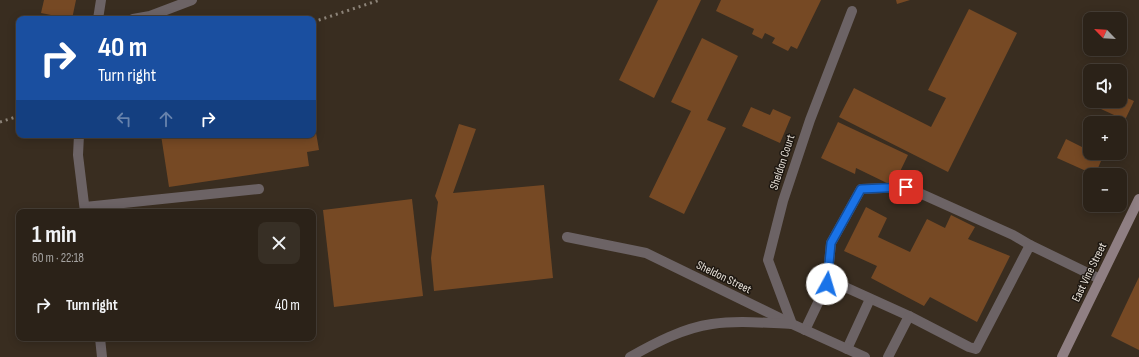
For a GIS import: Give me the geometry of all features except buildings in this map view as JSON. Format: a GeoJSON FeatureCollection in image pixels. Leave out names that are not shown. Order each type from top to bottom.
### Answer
{"type":"FeatureCollection","features":[{"type":"Feature","properties":{"kind":"street"},"geometry":{"type":"LineString","coordinates":[[98,16],[101,0]]}},
{"type":"Feature","properties":{"kind":"street"},"geometry":{"type":"LineString","coordinates":[[150,16],[192,0]]}},
{"type":"Feature","properties":{"kind":"street","name":"Sheldon Court"},"geometry":{"type":"LineString","coordinates":[[792,324],[768,260],[783,201],[810,120],[852,11]]}},
{"type":"Feature","properties":{"kind":"street"},"geometry":{"type":"LineString","coordinates":[[79,138],[78,155],[85,209],[259,189]]}},
{"type":"Feature","properties":{"kind":"street"},"geometry":{"type":"LineString","coordinates":[[805,330],[827,284],[831,243],[861,189],[906,187],[1013,235],[1030,245],[1100,279]]}},
{"type":"Feature","properties":{"kind":"street","name":"East Vine Street"},"geometry":{"type":"LineString","coordinates":[[1062,357],[1139,199]]}},
{"type":"Feature","properties":{"kind":"street","name":"Sheldon Street"},"geometry":{"type":"LineString","coordinates":[[567,237],[646,253],[792,324],[865,357]]}},
{"type":"Feature","properties":{"kind":"street"},"geometry":{"type":"LineString","coordinates":[[827,284],[834,282],[909,316],[969,347],[976,349],[1030,245]]}},
{"type":"Feature","properties":{"kind":"street"},"geometry":{"type":"LineString","coordinates":[[846,349],[870,299]]}},
{"type":"Feature","properties":{"kind":"street"},"geometry":{"type":"LineString","coordinates":[[888,357],[909,316]]}},
{"type":"Feature","properties":{"kind":"street"},"geometry":{"type":"LineString","coordinates":[[630,357],[658,342],[683,332],[711,324],[747,322],[792,324]]}},
{"type":"Feature","properties":{"kind":"street"},"geometry":{"type":"LineString","coordinates":[[100,341],[102,357]]}},
{"type":"Feature","properties":{"kind":"railway"},"geometry":{"type":"LineString","coordinates":[[316,21],[380,0]]}},
{"type":"Feature","properties":{"kind":"railway"},"geometry":{"type":"LineString","coordinates":[[0,122],[16,117]]}},
{"type":"Feature","properties":{"kind":"route"},"geometry":{"type":"LineString","coordinates":[[827,284],[831,243],[861,189],[906,187]]}}]}
